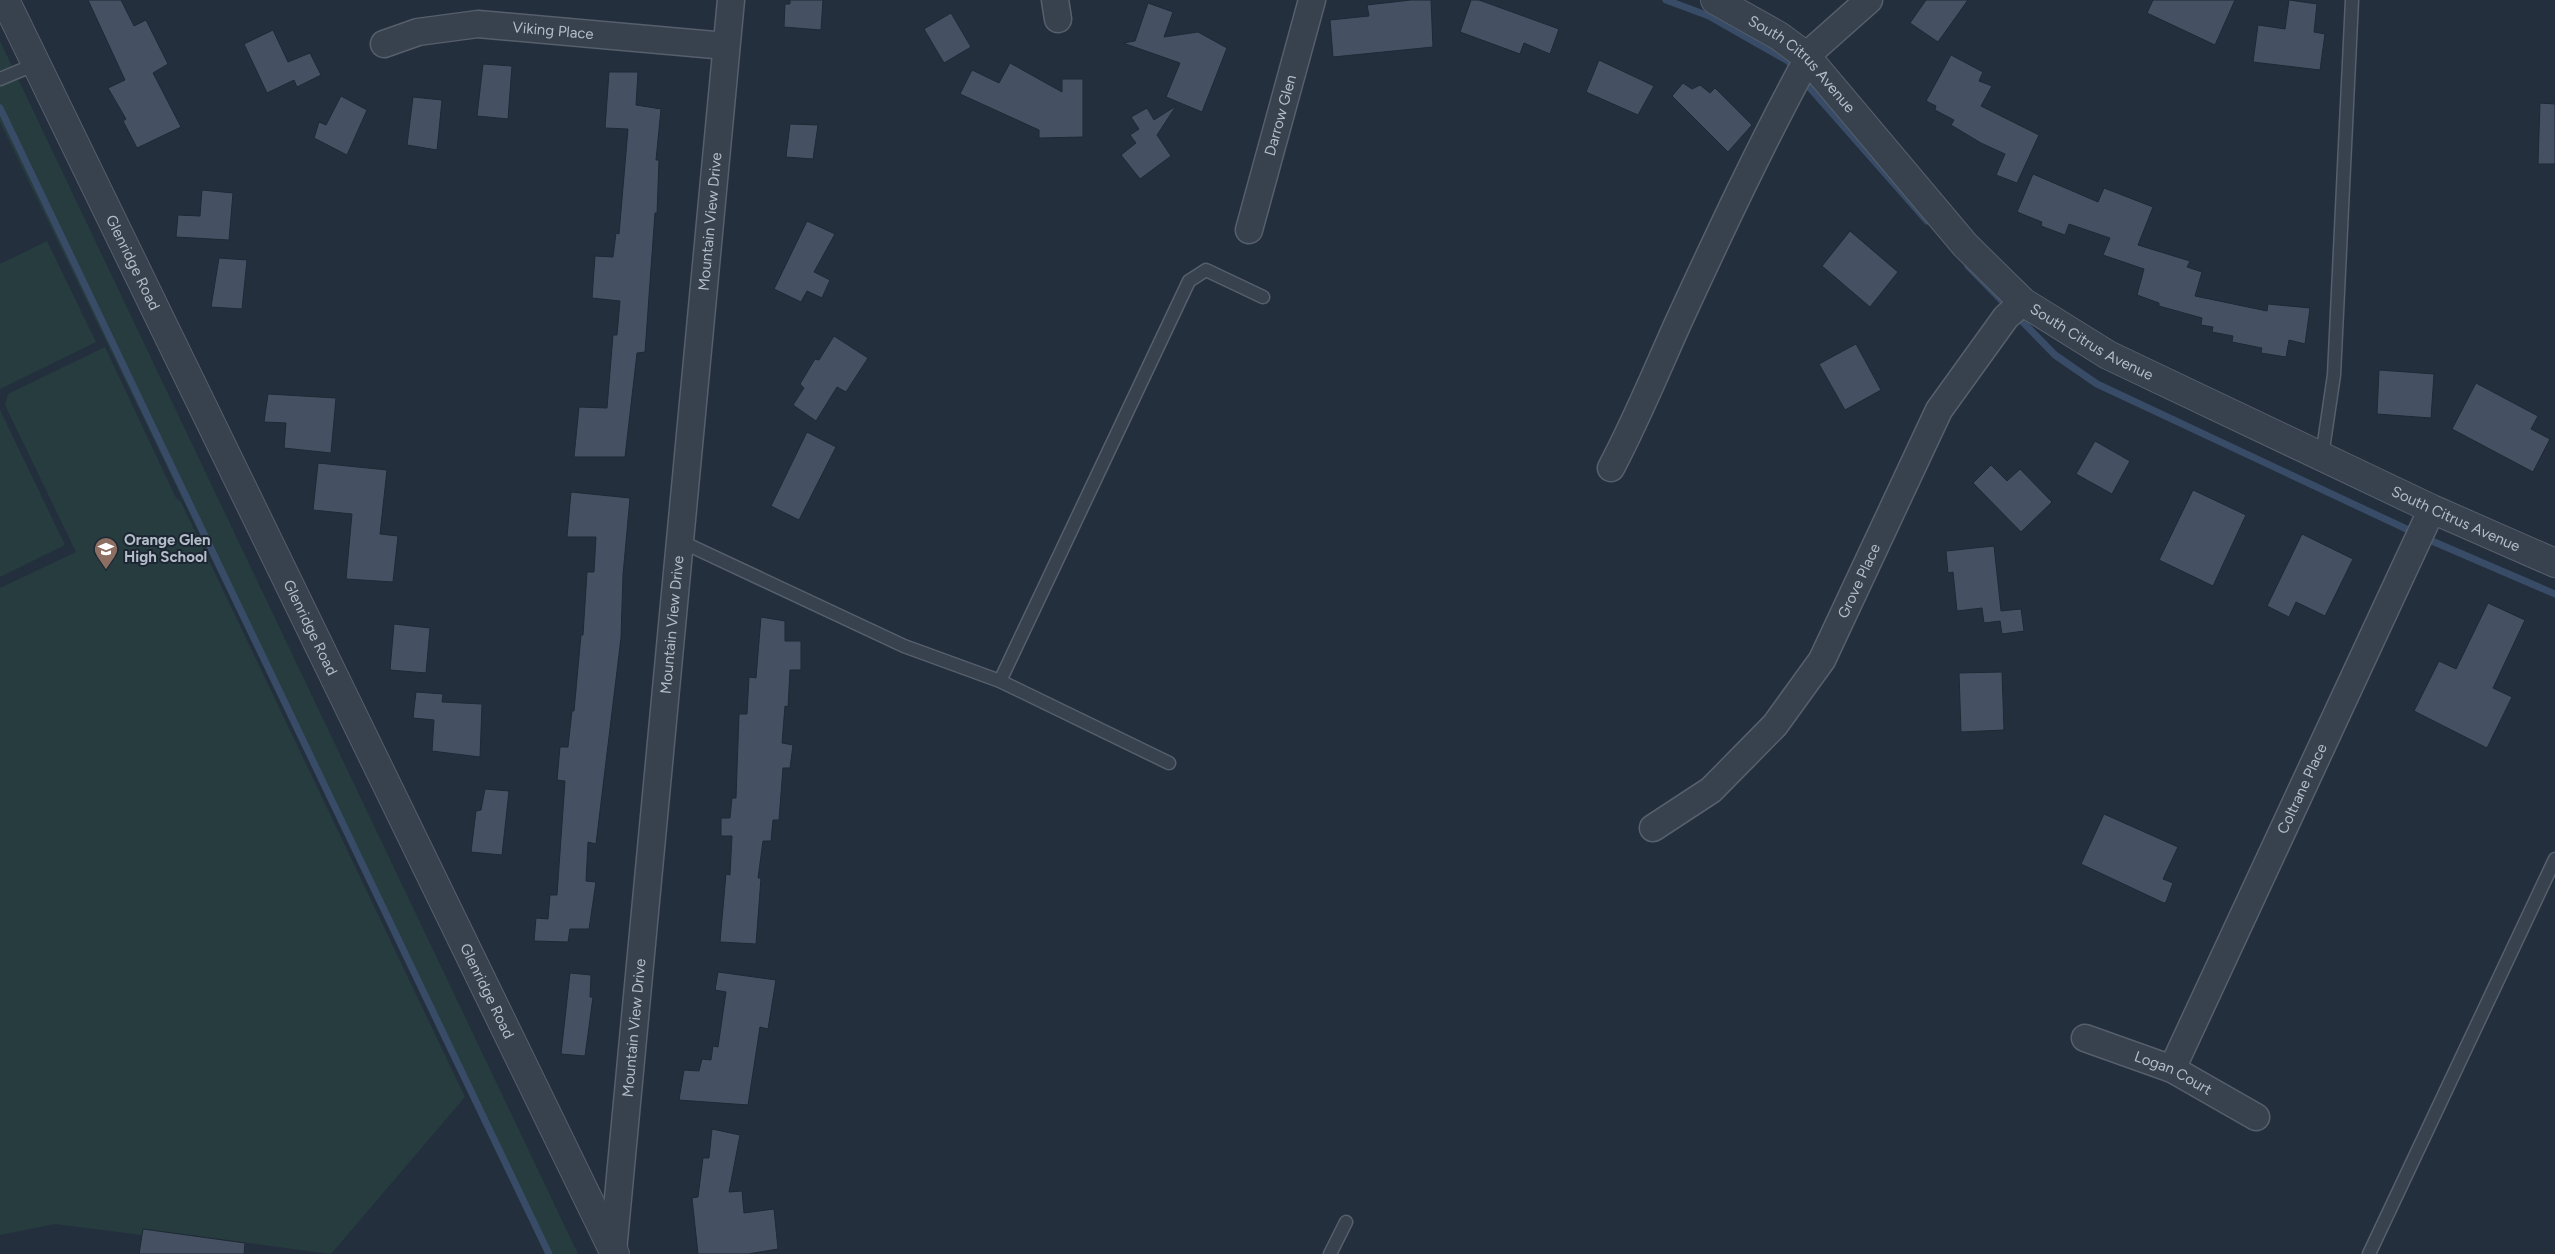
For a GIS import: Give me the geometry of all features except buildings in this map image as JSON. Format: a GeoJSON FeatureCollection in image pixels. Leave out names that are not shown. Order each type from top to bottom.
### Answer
{"type":"FeatureCollection","features":[{"type":"Feature","properties":{"kind":"street","name":"Glenridge Road"},"geometry":{"type":"LineString","coordinates":[[5,0],[614,1252]]}},
{"type":"Feature","properties":{"kind":"street","name":"Mountain View Drive"},"geometry":{"type":"LineString","coordinates":[[614,1252],[731,0]]}},
{"type":"Feature","properties":{"kind":"street","name":"Darrow Glen"},"geometry":{"type":"LineString","coordinates":[[1249,230],[1312,0]]}},
{"type":"Feature","properties":{"kind":"street","name":"South Citrus Avenue"},"geometry":{"type":"LineString","coordinates":[[1715,0],[1779,36],[1807,57],[1965,245],[2023,302],[2108,355],[2432,509],[2555,563]]}},
{"type":"Feature","properties":{"kind":"street"},"geometry":{"type":"LineString","coordinates":[[1611,468],[1721,233],[1807,57],[1869,0]]}},
{"type":"Feature","properties":{"kind":"street","name":"Viking Place"},"geometry":{"type":"LineString","coordinates":[[384,44],[418,32],[478,24],[726,46]]}},
{"type":"Feature","properties":{"kind":"street","name":"Grove Place"},"geometry":{"type":"LineString","coordinates":[[1653,828],[1710,790],[1775,725],[1817,667],[1940,410],[2006,317],[2023,302]]}},
{"type":"Feature","properties":{"kind":"street","name":"Coltrane Place"},"geometry":{"type":"LineString","coordinates":[[2172,1069],[2432,509]]}},
{"type":"Feature","properties":{"kind":"street","name":"Logan Court"},"geometry":{"type":"LineString","coordinates":[[2085,1038],[2172,1069],[2256,1117]]}},
{"type":"Feature","properties":{"kind":"lane"},"geometry":{"type":"LineString","coordinates":[[2322,456],[2334,375],[2352,0]]}},
{"type":"Feature","properties":{"kind":"lane"},"geometry":{"type":"LineString","coordinates":[[0,79],[36,64]]}},
{"type":"Feature","properties":{"kind":"lane"},"geometry":{"type":"LineString","coordinates":[[1000,681],[1189,281],[1206,270],[1263,297]]}},
{"type":"Feature","properties":{"kind":"lane"},"geometry":{"type":"LineString","coordinates":[[680,541],[904,646],[1000,681],[1169,763]]}},
{"type":"Feature","properties":{"kind":"lane"},"geometry":{"type":"LineString","coordinates":[[2369,1254],[2555,859]]}},
{"type":"Feature","properties":{"kind":"lane"},"geometry":{"type":"LineString","coordinates":[[1330,1254],[1346,1222]]}},
{"type":"Feature","properties":{"kind":"green space"},"geometry":{"type":"Polygon","coordinates":[[[0,41],[578,1254],[548,1254],[0,122],[0,41]]]}},
{"type":"Feature","properties":{"kind":"green space"},"geometry":{"type":"Polygon","coordinates":[[[47,241],[96,342],[0,389],[0,264],[47,241]]]}},
{"type":"Feature","properties":{"kind":"green space","name":"Orange Glen High School"},"geometry":{"type":"Polygon","coordinates":[[[105,347],[465,1097],[331,1254],[143,1229],[142,1235],[55,1224],[0,1235],[0,588],[76,552],[5,405],[8,394],[105,347]]]}},
{"type":"Feature","properties":{"kind":"green space"},"geometry":{"type":"Polygon","coordinates":[[[0,410],[65,545],[0,577],[0,410]]]}},
{"type":"Feature","properties":{"kind":"waterway"},"geometry":{"type":"LineString","coordinates":[[1666,0],[1709,16],[1788,61],[1796,70]]}},
{"type":"Feature","properties":{"kind":"waterway"},"geometry":{"type":"LineString","coordinates":[[1802,79],[1927,221]]}},
{"type":"Feature","properties":{"kind":"waterway"},"geometry":{"type":"LineString","coordinates":[[0,108],[549,1254]]}},
{"type":"Feature","properties":{"kind":"waterway"},"geometry":{"type":"LineString","coordinates":[[1968,266],[2055,355],[2097,384],[2415,533]]}},
{"type":"Feature","properties":{"kind":"waterway"},"geometry":{"type":"LineString","coordinates":[[2425,538],[2555,594]]}},
{"type":"Feature","properties":{"kind":"place","name":"Orange Glen High School"},"geometry":{"type":"Point","coordinates":[106,570]}}]}
